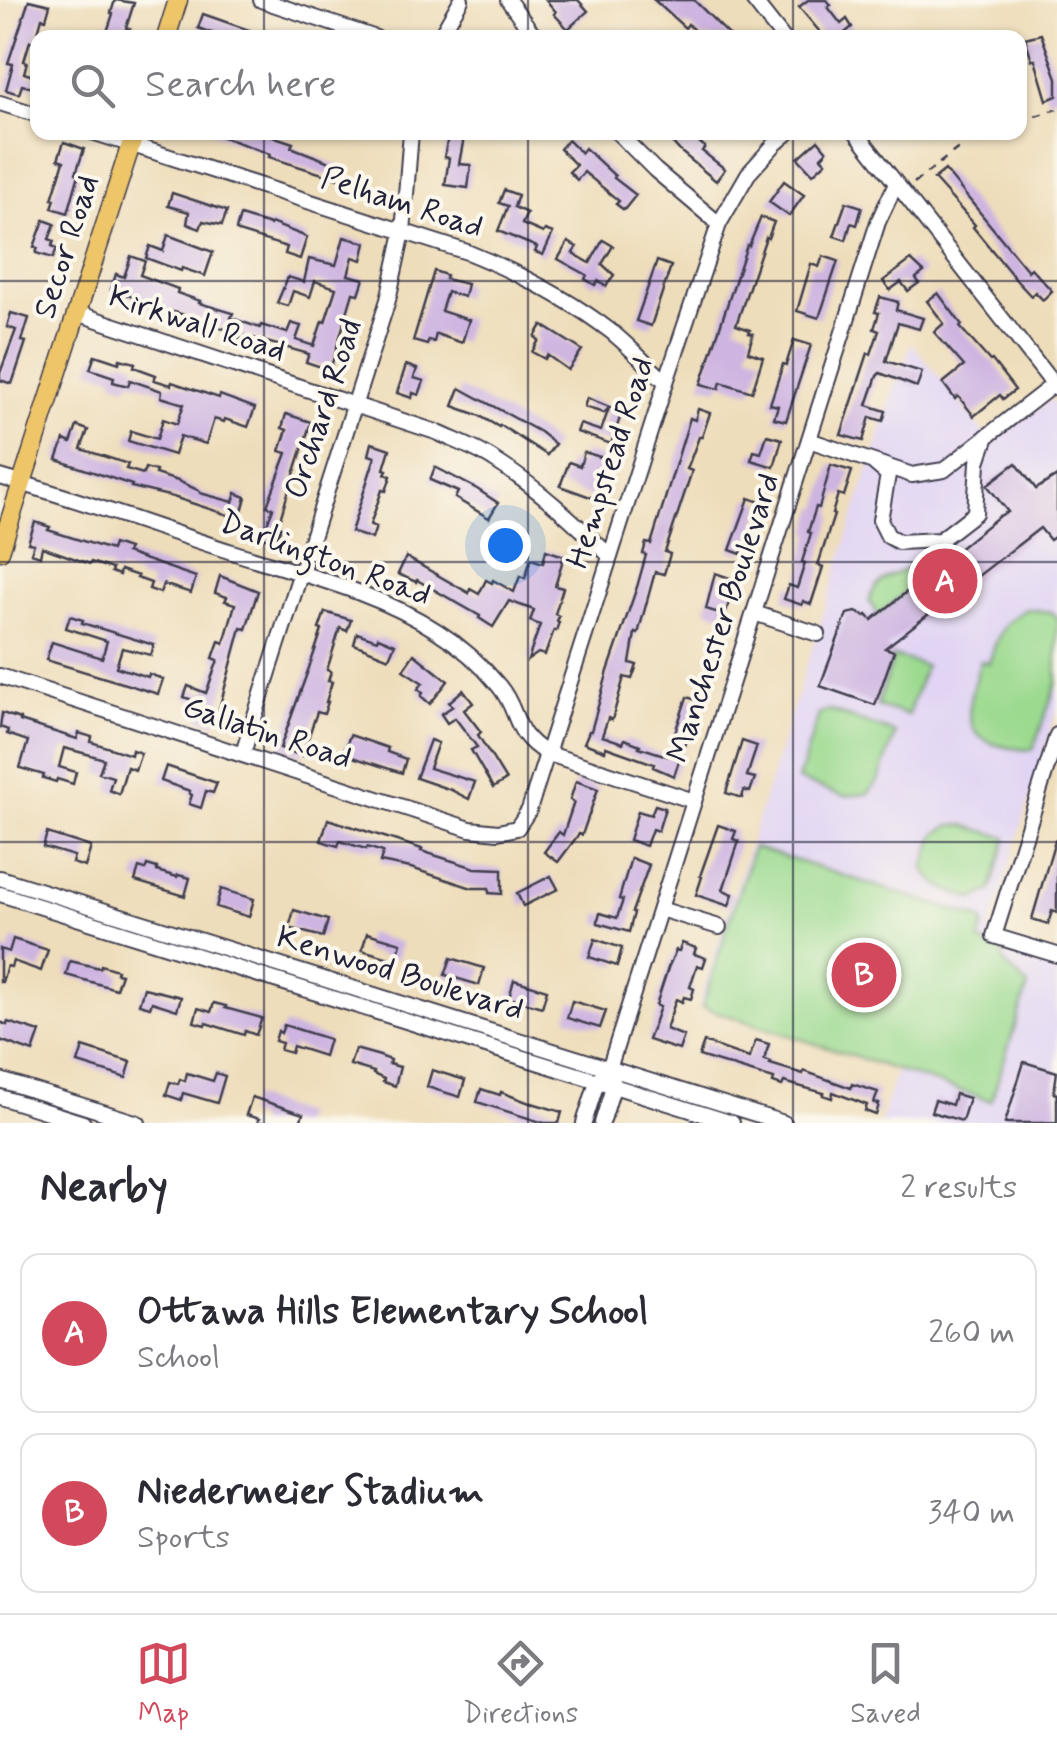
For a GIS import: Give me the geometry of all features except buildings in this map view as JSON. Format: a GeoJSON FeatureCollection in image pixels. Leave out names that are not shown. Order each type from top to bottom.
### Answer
{"type":"FeatureCollection","features":[{"type":"Feature","properties":{"kind":"main road"},"geometry":{"type":"LineString","coordinates":[[169,30],[178,0]]}},
{"type":"Feature","properties":{"kind":"main road","name":"Secor Road"},"geometry":{"type":"LineString","coordinates":[[0,551],[133,140]]}},
{"type":"Feature","properties":{"kind":"street"},"geometry":{"type":"LineString","coordinates":[[260,0],[352,30]]}},
{"type":"Feature","properties":{"kind":"street"},"geometry":{"type":"LineString","coordinates":[[444,30],[461,0]]}},
{"type":"Feature","properties":{"kind":"street"},"geometry":{"type":"LineString","coordinates":[[508,0],[530,30]]}},
{"type":"Feature","properties":{"kind":"street"},"geometry":{"type":"LineString","coordinates":[[753,0],[776,30]]}},
{"type":"Feature","properties":{"kind":"street"},"geometry":{"type":"LineString","coordinates":[[0,103],[30,112]]}},
{"type":"Feature","properties":{"kind":"street","name":"Pelham Road"},"geometry":{"type":"LineString","coordinates":[[136,140],[514,271],[615,335],[666,382]]}},
{"type":"Feature","properties":{"kind":"street","name":"Orchard Road"},"geometry":{"type":"LineString","coordinates":[[243,754],[388,300],[404,232],[411,140]]}},
{"type":"Feature","properties":{"kind":"street"},"geometry":{"type":"LineString","coordinates":[[626,140],[654,170],[719,224]]}},
{"type":"Feature","properties":{"kind":"street","name":"Hempstead Road"},"geometry":{"type":"LineString","coordinates":[[517,828],[529,810],[719,224],[748,174],[779,140]]}},
{"type":"Feature","properties":{"kind":"street"},"geometry":{"type":"LineString","coordinates":[[809,440],[912,475],[944,470],[1055,387],[862,140]]}},
{"type":"Feature","properties":{"kind":"street","name":"Manchester Boulevard"},"geometry":{"type":"LineString","coordinates":[[584,1123],[660,909],[878,222],[896,186]]}},
{"type":"Feature","properties":{"kind":"street","name":"Kirkwall Road"},"geometry":{"type":"LineString","coordinates":[[77,313],[436,432],[490,457],[560,509],[610,556]]}},
{"type":"Feature","properties":{"kind":"street"},"geometry":{"type":"LineString","coordinates":[[871,461],[888,475],[880,520],[888,536],[900,542],[940,540],[976,513],[978,462],[987,436]]}},
{"type":"Feature","properties":{"kind":"street","name":"Darlington Road"},"geometry":{"type":"LineString","coordinates":[[0,477],[387,604],[435,629],[467,652],[502,689],[525,738],[546,752]]}},
{"type":"Feature","properties":{"kind":"street"},"geometry":{"type":"LineString","coordinates":[[754,613],[818,634]]}},
{"type":"Feature","properties":{"kind":"street","name":"Gallatin Road"},"geometry":{"type":"LineString","coordinates":[[0,676],[470,829],[498,832],[517,828]]}},
{"type":"Feature","properties":{"kind":"street"},"geometry":{"type":"LineString","coordinates":[[1057,735],[994,936],[1057,955]]}},
{"type":"Feature","properties":{"kind":"street"},"geometry":{"type":"LineString","coordinates":[[546,752],[694,801]]}},
{"type":"Feature","properties":{"kind":"street","name":"Kenwood Boulevard"},"geometry":{"type":"LineString","coordinates":[[0,878],[604,1074],[614,1084],[732,1123]]}},
{"type":"Feature","properties":{"kind":"street","name":"Kenwood Boulevard"},"geometry":{"type":"LineString","coordinates":[[0,894],[604,1074],[784,1123]]}},
{"type":"Feature","properties":{"kind":"street"},"geometry":{"type":"LineString","coordinates":[[660,909],[719,927]]}},
{"type":"Feature","properties":{"kind":"street"},"geometry":{"type":"LineString","coordinates":[[0,1080],[138,1123]]}},
{"type":"Feature","properties":{"kind":"street"},"geometry":{"type":"LineString","coordinates":[[602,1123],[614,1084]]}},
{"type":"Feature","properties":{"kind":"street"},"geometry":{"type":"LineString","coordinates":[[0,1097],[84,1123]]}},
{"type":"Feature","properties":{"kind":"path"},"geometry":{"type":"LineString","coordinates":[[1027,119],[1057,110]]}},
{"type":"Feature","properties":{"kind":"path"},"geometry":{"type":"LineString","coordinates":[[914,184],[969,140]]}},
{"type":"Feature","properties":{"kind":"shaded area"},"geometry":{"type":"Polygon","coordinates":[[[912,343],[991,442],[1050,400],[1057,408],[1057,709],[989,932],[1057,958],[1057,1123],[880,1123],[897,1069],[699,1004],[912,343]]]}},
{"type":"Feature","properties":{"kind":"green space"},"geometry":{"type":"Polygon","coordinates":[[[907,570],[915,585],[878,615],[869,601],[878,584],[907,570]]]}},
{"type":"Feature","properties":{"kind":"green space"},"geometry":{"type":"Polygon","coordinates":[[[1026,609],[1051,612],[1057,617],[1057,682],[1033,750],[992,743],[980,736],[970,715],[981,661],[989,663],[1001,631],[1026,609]]]}},
{"type":"Feature","properties":{"kind":"green space"},"geometry":{"type":"Polygon","coordinates":[[[894,656],[925,666],[908,715],[877,706],[894,656]]]}},
{"type":"Feature","properties":{"kind":"green space"},"geometry":{"type":"Polygon","coordinates":[[[828,710],[895,733],[880,778],[868,794],[843,796],[798,780],[819,714],[828,710]]]}},
{"type":"Feature","properties":{"kind":"green space"},"geometry":{"type":"Polygon","coordinates":[[[951,825],[1007,838],[991,891],[974,899],[939,885],[924,868],[935,835],[951,825]]]}},
{"type":"Feature","properties":{"kind":"green space"},"geometry":{"type":"Polygon","coordinates":[[[753,847],[981,919],[984,925],[979,941],[1002,952],[1005,964],[1028,986],[991,1101],[702,1007],[753,847]]]}},
{"type":"Feature","properties":{"kind":"place","name":"Ottawa Hills Elementary School"},"geometry":{"type":"Point","coordinates":[945,581]}},
{"type":"Feature","properties":{"kind":"place","name":"Niedermeier Stadium"},"geometry":{"type":"Point","coordinates":[864,975]}}]}
